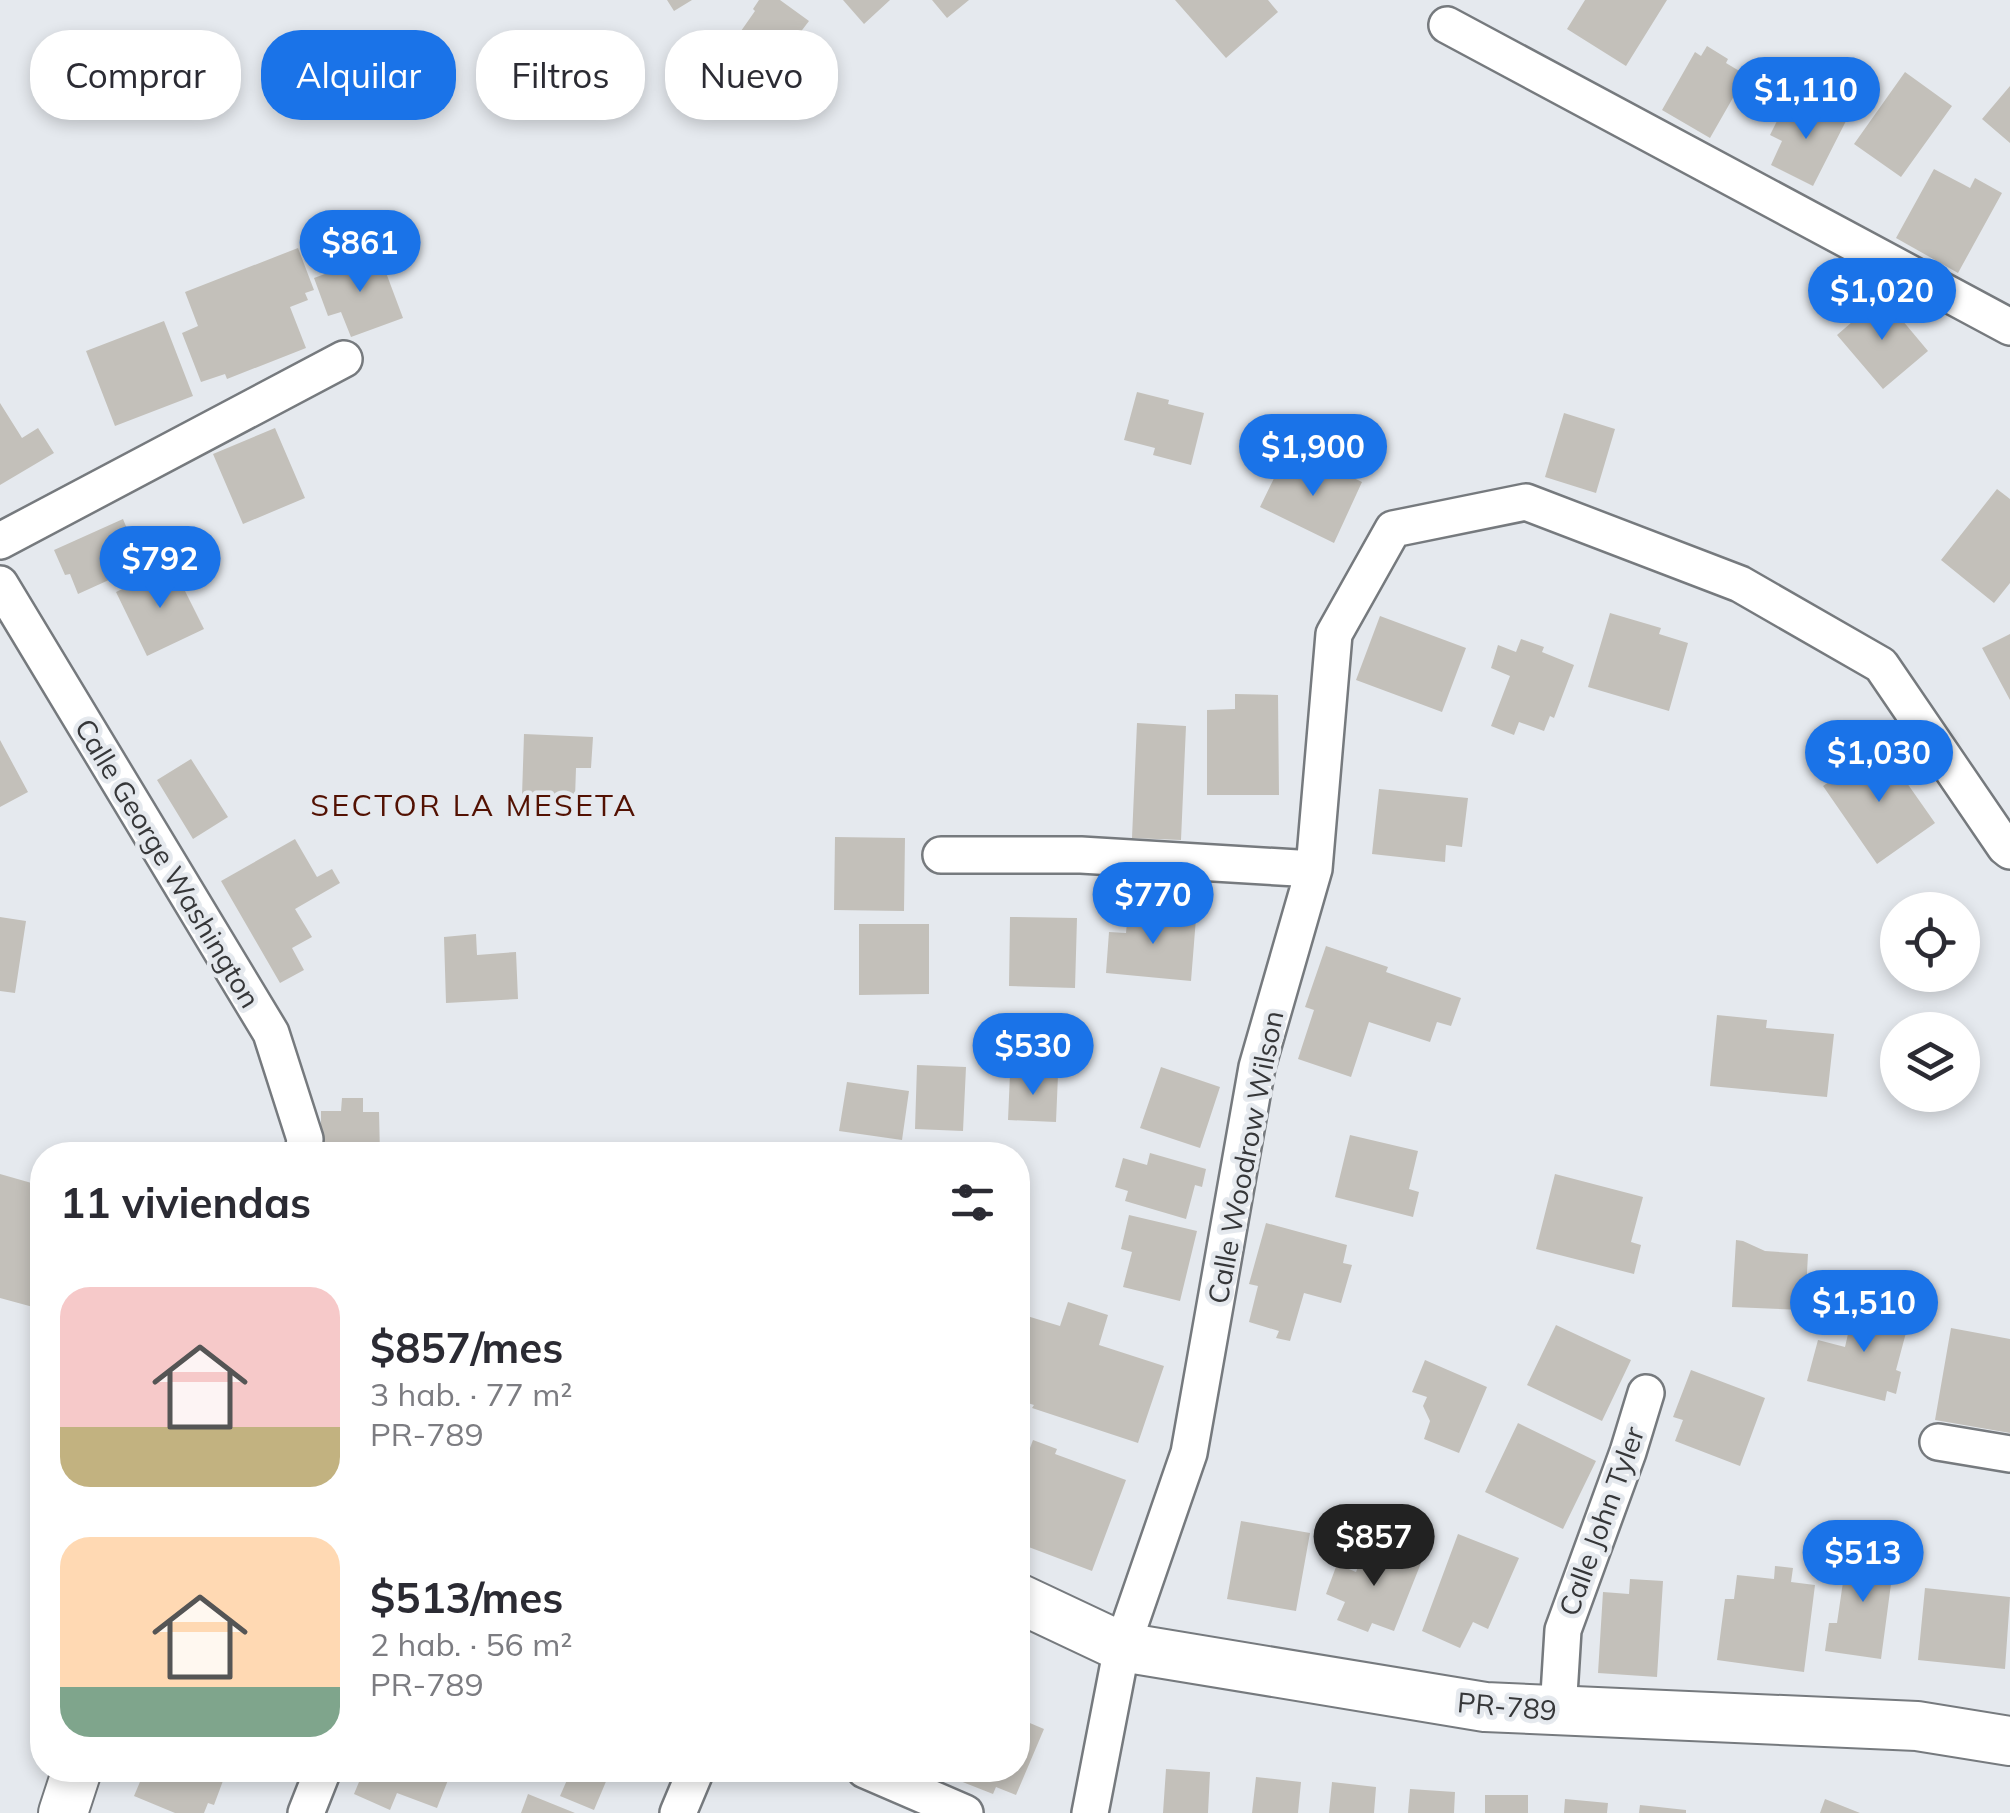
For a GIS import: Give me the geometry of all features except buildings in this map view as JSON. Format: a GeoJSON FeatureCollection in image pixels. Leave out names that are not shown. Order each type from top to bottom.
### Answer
{"type":"FeatureCollection","features":[{"type":"Feature","properties":{"kind":"street"},"geometry":{"type":"LineString","coordinates":[[1448,25],[2010,327]]}},
{"type":"Feature","properties":{"kind":"street"},"geometry":{"type":"LineString","coordinates":[[0,542],[344,360]]}},
{"type":"Feature","properties":{"kind":"street","name":"Calle Woodrow Wilson"},"geometry":{"type":"LineString","coordinates":[[1090,1813],[1122,1647],[1189,1453],[1257,1067],[1314,869],[1334,634],[1393,529],[1526,502],[1740,584],[1882,665],[2010,850]]}},
{"type":"Feature","properties":{"kind":"street","name":"Calle George Washington"},"geometry":{"type":"LineString","coordinates":[[0,584],[271,1033],[305,1142]]}},
{"type":"Feature","properties":{"kind":"street"},"geometry":{"type":"LineString","coordinates":[[941,855],[1081,855],[1314,869]]}},
{"type":"Feature","properties":{"kind":"street","name":"Calle John Tyler"},"geometry":{"type":"LineString","coordinates":[[1558,1710],[1562,1630],[1646,1393]]}},
{"type":"Feature","properties":{"kind":"street"},"geometry":{"type":"LineString","coordinates":[[1938,1442],[2010,1454]]}},
{"type":"Feature","properties":{"kind":"street","name":"PR-789"},"geometry":{"type":"LineString","coordinates":[[1030,1604],[1122,1647],[1485,1707],[1917,1726],[2010,1740]]}},
{"type":"Feature","properties":{"kind":"street"},"geometry":{"type":"LineString","coordinates":[[62,1813],[73,1782]]}},
{"type":"Feature","properties":{"kind":"street"},"geometry":{"type":"LineString","coordinates":[[306,1813],[318,1782]]}},
{"type":"Feature","properties":{"kind":"street"},"geometry":{"type":"LineString","coordinates":[[678,1813],[691,1782]]}},
{"type":"Feature","properties":{"kind":"street"},"geometry":{"type":"LineString","coordinates":[[893,1782],[965,1813]]}},
{"type":"Feature","properties":{"kind":"district","name":"SECTOR LA MESETA"},"geometry":{"type":"Point","coordinates":[474,805]}}]}
